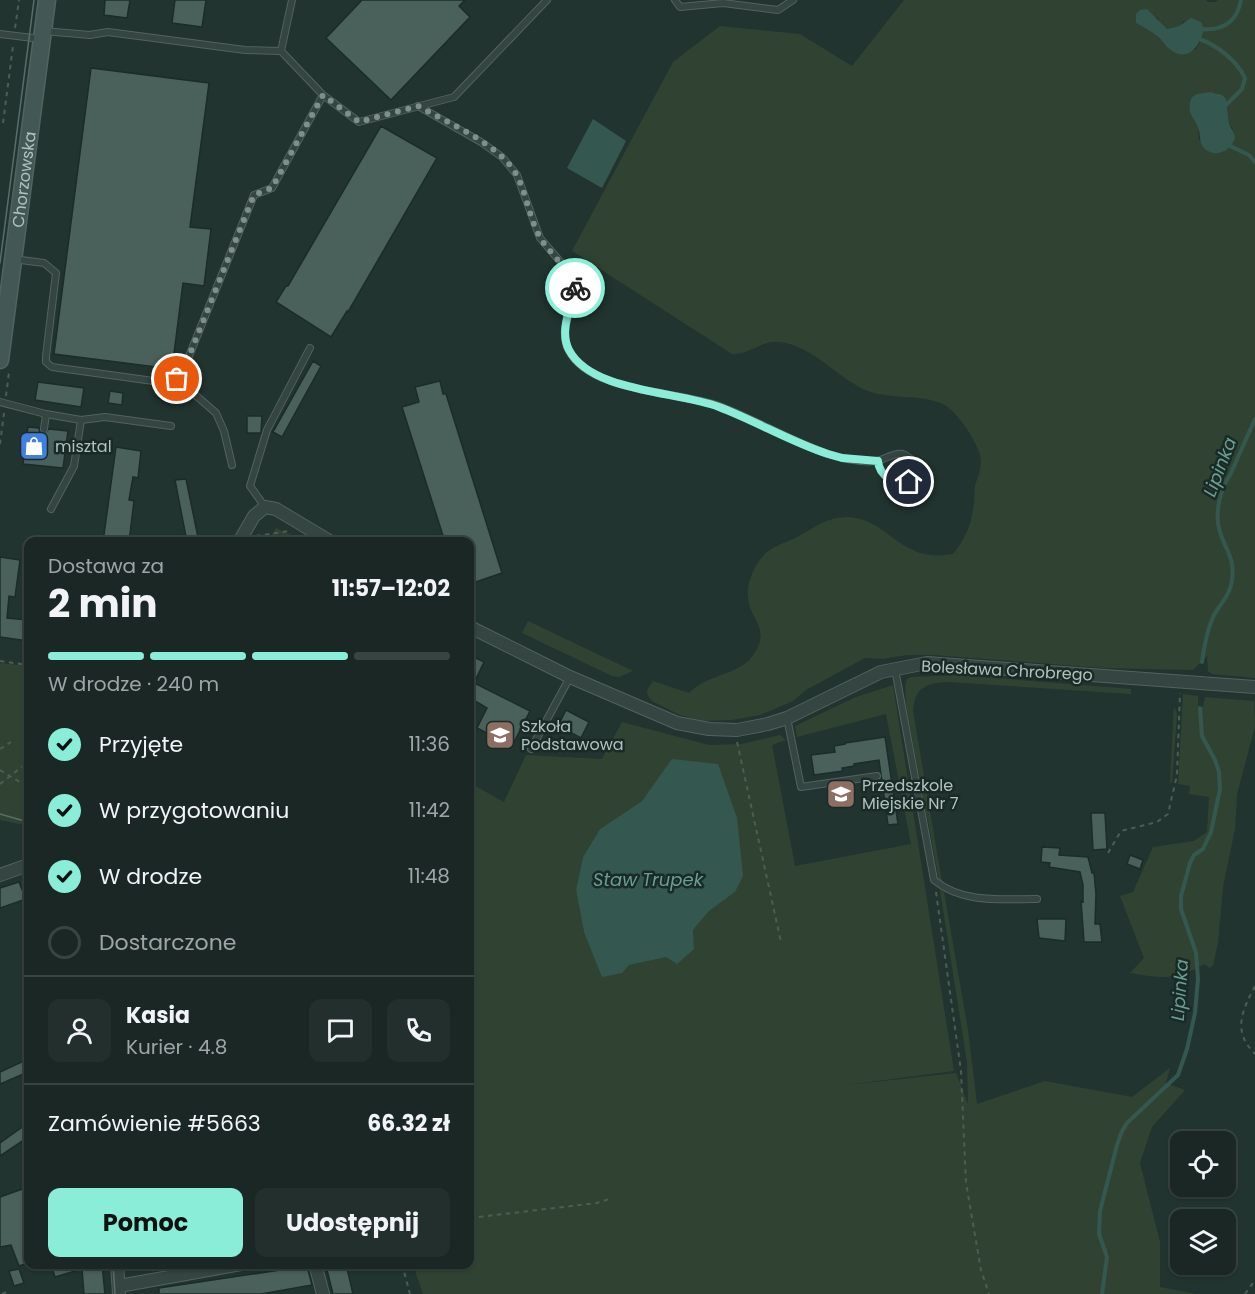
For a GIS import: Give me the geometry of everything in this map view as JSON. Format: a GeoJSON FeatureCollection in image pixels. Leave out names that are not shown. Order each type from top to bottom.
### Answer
{"type":"FeatureCollection","features":[{"type":"Feature","properties":{"kind":"street","name":"Chorzowska"},"geometry":{"type":"LineString","coordinates":[[0,360],[47,0]]}},
{"type":"Feature","properties":{"kind":"street"},"geometry":{"type":"LineString","coordinates":[[242,537],[254,516],[265,507],[276,509],[324,537]]}},
{"type":"Feature","properties":{"kind":"street","name":"Bolesława Chrobrego"},"geometry":{"type":"LineString","coordinates":[[474,629],[570,677],[693,728],[737,730],[752,728],[787,718],[853,685],[894,669],[919,664],[945,663],[1255,687]]}},
{"type":"Feature","properties":{"kind":"street"},"geometry":{"type":"LineString","coordinates":[[0,875],[24,866]]}},
{"type":"Feature","properties":{"kind":"street"},"geometry":{"type":"LineString","coordinates":[[117,1269],[119,1290],[218,1269]]}},
{"type":"Feature","properties":{"kind":"street"},"geometry":{"type":"LineString","coordinates":[[316,1269],[323,1294]]}},
{"type":"Feature","properties":{"kind":"lane"},"geometry":{"type":"LineString","coordinates":[[281,51],[292,0]]}},
{"type":"Feature","properties":{"kind":"lane"},"geometry":{"type":"LineString","coordinates":[[0,34],[14,36],[90,35],[108,32],[246,50],[281,51],[323,95],[359,122],[454,97],[547,0]]}},
{"type":"Feature","properties":{"kind":"lane"},"geometry":{"type":"LineString","coordinates":[[675,0],[680,7],[723,3],[778,10],[793,0]]}},
{"type":"Feature","properties":{"kind":"lane"},"geometry":{"type":"LineString","coordinates":[[13,259],[44,263],[56,273],[46,356],[46,362],[52,367],[168,383],[177,379],[183,371],[254,195],[272,188],[323,95]]}},
{"type":"Feature","properties":{"kind":"lane"},"geometry":{"type":"LineString","coordinates":[[418,106],[481,142],[502,157],[517,175],[540,238],[570,273],[573,280],[575,288],[565,339],[568,350],[586,369],[615,382],[716,405],[816,450],[842,458],[878,461],[897,453],[905,454],[912,460],[915,467],[909,482],[903,484],[884,475],[878,468],[878,461]]}},
{"type":"Feature","properties":{"kind":"lane"},"geometry":{"type":"LineString","coordinates":[[265,507],[250,486],[267,430],[310,348]]}},
{"type":"Feature","properties":{"kind":"lane"},"geometry":{"type":"LineString","coordinates":[[177,379],[216,413],[224,431],[232,465]]}},
{"type":"Feature","properties":{"kind":"lane"},"geometry":{"type":"LineString","coordinates":[[0,402],[81,420],[105,417],[171,426]]}},
{"type":"Feature","properties":{"kind":"lane"},"geometry":{"type":"LineString","coordinates":[[44,429],[46,414]]}},
{"type":"Feature","properties":{"kind":"lane"},"geometry":{"type":"LineString","coordinates":[[51,509],[74,466],[81,420]]}},
{"type":"Feature","properties":{"kind":"lane"},"geometry":{"type":"LineString","coordinates":[[894,669],[934,880],[945,890],[974,898],[1037,899]]}},
{"type":"Feature","properties":{"kind":"lane"},"geometry":{"type":"LineString","coordinates":[[531,749],[570,677]]}},
{"type":"Feature","properties":{"kind":"lane"},"geometry":{"type":"LineString","coordinates":[[787,718],[801,787],[877,776]]}},
{"type":"Feature","properties":{"kind":"path"},"geometry":{"type":"LineString","coordinates":[[3,123],[19,0]]}},
{"type":"Feature","properties":{"kind":"path"},"geometry":{"type":"LineString","coordinates":[[253,537],[290,531]]}},
{"type":"Feature","properties":{"kind":"path"},"geometry":{"type":"LineString","coordinates":[[0,661],[24,664]]}},
{"type":"Feature","properties":{"kind":"path"},"geometry":{"type":"LineString","coordinates":[[1108,853],[1121,831],[1157,822],[1168,814],[1177,775],[1181,681]]}},
{"type":"Feature","properties":{"kind":"path"},"geometry":{"type":"LineString","coordinates":[[730,741],[737,741],[781,942]]}},
{"type":"Feature","properties":{"kind":"path"},"geometry":{"type":"LineString","coordinates":[[0,749],[10,742]]}},
{"type":"Feature","properties":{"kind":"path"},"geometry":{"type":"LineString","coordinates":[[0,784],[24,765]]}},
{"type":"Feature","properties":{"kind":"path"},"geometry":{"type":"LineString","coordinates":[[0,770],[24,785]]}},
{"type":"Feature","properties":{"kind":"path"},"geometry":{"type":"LineString","coordinates":[[934,880],[961,1071],[966,1183],[981,1270],[989,1294]]}},
{"type":"Feature","properties":{"kind":"path"},"geometry":{"type":"LineString","coordinates":[[1255,986],[1246,1003],[1241,1023],[1242,1037],[1255,1054]]}},
{"type":"Feature","properties":{"kind":"path"},"geometry":{"type":"LineString","coordinates":[[474,1218],[597,1203],[609,1199]]}},
{"type":"Feature","properties":{"kind":"path"},"geometry":{"type":"LineString","coordinates":[[403,1269],[410,1294]]}},
{"type":"Feature","properties":{"kind":"path"},"geometry":{"type":"LineString","coordinates":[[1245,1294],[1255,1280]]}},
{"type":"Feature","properties":{"kind":"path"},"geometry":{"type":"LineString","coordinates":[[2,1294],[9,1292]]}},
{"type":"Feature","properties":{"kind":"shaded area"},"geometry":{"type":"Polygon","coordinates":[[[904,0],[1206,0],[1215,2],[1218,0],[1255,0],[1255,678],[1212,674],[1208,671],[1207,656],[1193,670],[1103,668],[907,655],[882,659],[865,658],[806,690],[793,701],[760,715],[732,720],[702,721],[680,715],[652,701],[648,696],[647,690],[653,681],[689,693],[705,682],[741,667],[754,654],[761,637],[750,606],[748,586],[758,562],[773,548],[822,523],[835,518],[849,517],[875,525],[920,553],[953,554],[964,539],[969,527],[981,459],[978,449],[960,419],[943,404],[924,399],[873,393],[853,383],[812,354],[791,344],[773,342],[732,354],[572,251],[673,62],[720,26],[800,34],[852,66],[904,0]],[[1157,17],[1136,23],[1156,35],[1165,45],[1195,50],[1202,39],[1184,21],[1179,26],[1167,29],[1162,26],[1157,17]],[[1202,93],[1198,127],[1199,140],[1233,129],[1229,124],[1226,99],[1216,93],[1202,93]]]}},
{"type":"Feature","properties":{"kind":"shaded area"},"geometry":{"type":"Polygon","coordinates":[[[276,528],[295,537],[270,537],[276,528]]]}},
{"type":"Feature","properties":{"kind":"shaded area"},"geometry":{"type":"Polygon","coordinates":[[[528,621],[633,671],[619,677],[612,676],[522,633],[528,621]]]}},
{"type":"Feature","properties":{"kind":"shaded area"},"geometry":{"type":"Polygon","coordinates":[[[0,663],[24,666],[24,825],[0,820],[0,663]]]}},
{"type":"Feature","properties":{"kind":"shaded area"},"geometry":{"type":"Polygon","coordinates":[[[959,675],[1131,689],[1131,694],[948,682],[923,688],[916,696],[913,711],[942,882],[939,880],[906,705],[905,686],[907,679],[911,677],[959,675]]]}},
{"type":"Feature","properties":{"kind":"shaded area"},"geometry":{"type":"Polygon","coordinates":[[[893,685],[954,1071],[846,1085],[956,1073],[968,1104],[967,1062],[940,890],[944,892],[968,1030],[977,1104],[1045,1081],[1132,1097],[1170,1068],[1166,1083],[1185,1090],[1152,1127],[1140,1163],[1160,1242],[1160,1287],[1197,1294],[423,1294],[414,1269],[474,1269],[474,1225],[476,1224],[474,1216],[474,785],[504,802],[526,755],[602,759],[622,722],[709,745],[742,744],[780,735],[786,740],[772,745],[795,866],[911,844],[886,714],[797,737],[795,726],[856,697],[893,685]],[[672,760],[642,801],[600,829],[583,857],[576,890],[584,932],[629,965],[694,949],[693,930],[709,911],[735,892],[672,760]]]}},
{"type":"Feature","properties":{"kind":"shaded area"},"geometry":{"type":"Polygon","coordinates":[[[1183,694],[1198,696],[1198,707],[1203,707],[1205,697],[1254,701],[1255,727],[1237,794],[1235,829],[1223,887],[1218,943],[1213,965],[1210,968],[1204,964],[1177,976],[1168,977],[1130,973],[1144,958],[1120,896],[1133,892],[1153,847],[1194,841],[1207,832],[1209,797],[1189,794],[1190,786],[1178,784],[1183,694]]]}},
{"type":"Feature","properties":{"kind":"shaded area"},"geometry":{"type":"Polygon","coordinates":[[[1174,706],[1177,714],[1172,783],[1170,782],[1174,706]]]}},
{"type":"Feature","properties":{"kind":"water"},"geometry":{"type":"Polygon","coordinates":[[[1147,9],[1167,29],[1179,26],[1191,18],[1201,22],[1204,29],[1197,46],[1183,54],[1169,48],[1155,34],[1136,23],[1136,14],[1140,10],[1147,9]]]}},
{"type":"Feature","properties":{"kind":"water"},"geometry":{"type":"Polygon","coordinates":[[[1210,92],[1222,95],[1226,99],[1229,124],[1235,136],[1227,149],[1218,153],[1207,151],[1203,147],[1190,109],[1192,97],[1210,92]]]}},
{"type":"Feature","properties":{"kind":"water"},"geometry":{"type":"Polygon","coordinates":[[[593,119],[626,141],[602,188],[567,168],[593,119]]]}},
{"type":"Feature","properties":{"kind":"water","name":"Staw Trupek"},"geometry":{"type":"Polygon","coordinates":[[[672,759],[718,764],[737,818],[743,876],[735,892],[709,911],[693,930],[694,949],[677,964],[666,957],[629,965],[622,973],[602,977],[584,932],[576,890],[583,857],[600,829],[642,801],[672,759]]]}},
{"type":"Feature","properties":{"kind":"building"},"geometry":{"type":"Polygon","coordinates":[[[105,0],[130,0],[127,18],[104,15],[105,0]]]}},
{"type":"Feature","properties":{"kind":"building"},"geometry":{"type":"Polygon","coordinates":[[[175,0],[206,0],[202,27],[172,23],[175,0]]]}},
{"type":"Feature","properties":{"kind":"building"},"geometry":{"type":"Polygon","coordinates":[[[362,0],[465,0],[459,6],[470,17],[391,100],[326,38],[362,0]]]}},
{"type":"Feature","properties":{"kind":"building"},"geometry":{"type":"Polygon","coordinates":[[[91,68],[209,83],[190,227],[211,229],[204,286],[183,283],[172,369],[54,354],[91,68]]]}},
{"type":"Feature","properties":{"kind":"building"},"geometry":{"type":"Polygon","coordinates":[[[381,126],[437,158],[348,312],[331,337],[276,302],[288,286],[381,126]]]}},
{"type":"Feature","properties":{"kind":"building"},"geometry":{"type":"Polygon","coordinates":[[[313,361],[321,366],[282,437],[273,432],[313,361]]]}},
{"type":"Feature","properties":{"kind":"building"},"geometry":{"type":"Polygon","coordinates":[[[440,381],[502,573],[474,583],[474,537],[443,537],[402,407],[419,402],[415,387],[440,381]]]}},
{"type":"Feature","properties":{"kind":"building"},"geometry":{"type":"Polygon","coordinates":[[[38,382],[84,388],[81,407],[35,400],[38,382]]]}},
{"type":"Feature","properties":{"kind":"building"},"geometry":{"type":"Polygon","coordinates":[[[110,391],[123,393],[122,405],[108,403],[110,391]]]}},
{"type":"Feature","properties":{"kind":"building"},"geometry":{"type":"Polygon","coordinates":[[[247,416],[262,416],[261,433],[247,433],[247,416]]]}},
{"type":"Feature","properties":{"kind":"building"},"geometry":{"type":"Polygon","coordinates":[[[28,427],[39,428],[40,433],[44,434],[49,429],[68,431],[63,468],[23,464],[28,427]]]}},
{"type":"Feature","properties":{"kind":"building"},"geometry":{"type":"Polygon","coordinates":[[[116,447],[141,451],[138,478],[133,477],[129,500],[134,501],[130,537],[104,537],[116,447]]]}},
{"type":"Feature","properties":{"kind":"building"},"geometry":{"type":"Polygon","coordinates":[[[186,479],[198,537],[186,537],[175,480],[186,479]]]}},
{"type":"Feature","properties":{"kind":"building"},"geometry":{"type":"Polygon","coordinates":[[[0,557],[20,560],[15,597],[9,596],[7,618],[24,620],[24,640],[0,637],[0,557]]]}},
{"type":"Feature","properties":{"kind":"building"},"geometry":{"type":"Polygon","coordinates":[[[474,657],[484,662],[474,683],[474,657]]]}},
{"type":"Feature","properties":{"kind":"building"},"geometry":{"type":"Polygon","coordinates":[[[474,683],[530,711],[512,746],[477,728],[487,708],[474,700],[474,683]]]}},
{"type":"Feature","properties":{"kind":"building"},"geometry":{"type":"Polygon","coordinates":[[[566,710],[589,722],[581,738],[558,726],[566,710]]]}},
{"type":"Feature","properties":{"kind":"building"},"geometry":{"type":"Polygon","coordinates":[[[885,737],[898,824],[888,825],[879,760],[854,764],[854,766],[842,768],[843,771],[814,775],[811,755],[835,752],[834,746],[845,743],[885,737]]]}},
{"type":"Feature","properties":{"kind":"building"},"geometry":{"type":"Polygon","coordinates":[[[1091,813],[1105,813],[1107,849],[1093,850],[1091,813]]]}},
{"type":"Feature","properties":{"kind":"building"},"geometry":{"type":"Polygon","coordinates":[[[1042,847],[1060,848],[1059,855],[1088,857],[1092,873],[1094,873],[1095,924],[1100,924],[1102,942],[1084,942],[1081,901],[1083,902],[1083,885],[1080,872],[1049,867],[1050,863],[1041,862],[1042,847]]]}},
{"type":"Feature","properties":{"kind":"building"},"geometry":{"type":"Polygon","coordinates":[[[1130,855],[1143,860],[1140,869],[1127,864],[1130,855]]]}},
{"type":"Feature","properties":{"kind":"building"},"geometry":{"type":"Polygon","coordinates":[[[19,882],[24,900],[0,908],[0,888],[19,882]]]}},
{"type":"Feature","properties":{"kind":"building"},"geometry":{"type":"Polygon","coordinates":[[[1037,919],[1066,919],[1065,941],[1039,938],[1037,919]]]}},
{"type":"Feature","properties":{"kind":"building"},"geometry":{"type":"Polygon","coordinates":[[[24,1061],[24,1074],[0,1084],[0,1072],[24,1061]]]}},
{"type":"Feature","properties":{"kind":"building"},"geometry":{"type":"Polygon","coordinates":[[[24,1126],[24,1140],[0,1156],[0,1143],[24,1126]]]}},
{"type":"Feature","properties":{"kind":"building"},"geometry":{"type":"Polygon","coordinates":[[[24,1188],[24,1264],[19,1266],[11,1245],[0,1247],[0,1197],[24,1188]]]}},
{"type":"Feature","properties":{"kind":"building"},"geometry":{"type":"Polygon","coordinates":[[[19,1269],[24,1283],[14,1286],[9,1271],[19,1269]]]}},
{"type":"Feature","properties":{"kind":"building"},"geometry":{"type":"Polygon","coordinates":[[[53,1269],[82,1269],[55,1277],[53,1269]]]}},
{"type":"Feature","properties":{"kind":"building"},"geometry":{"type":"Polygon","coordinates":[[[82,1269],[102,1269],[105,1294],[84,1294],[82,1269]]]}},
{"type":"Feature","properties":{"kind":"building"},"geometry":{"type":"Polygon","coordinates":[[[287,1269],[308,1269],[312,1285],[261,1294],[159,1294],[159,1288],[287,1269]]]}},
{"type":"Feature","properties":{"kind":"building"},"geometry":{"type":"Polygon","coordinates":[[[327,1269],[347,1269],[353,1294],[333,1294],[327,1269]]]}},
{"type":"Feature","properties":{"kind":"waterway","name":"Lipinka"},"geometry":{"type":"LineString","coordinates":[[1201,29],[1222,27],[1228,24],[1236,14],[1241,0]]}},
{"type":"Feature","properties":{"kind":"waterway","name":"Lipinka"},"geometry":{"type":"LineString","coordinates":[[1199,39],[1226,54],[1245,78],[1242,89],[1225,106]]}},
{"type":"Feature","properties":{"kind":"waterway","name":"Lipinka"},"geometry":{"type":"LineString","coordinates":[[1230,146],[1249,155],[1255,162]]}},
{"type":"Feature","properties":{"kind":"waterway","name":"Lipinka"},"geometry":{"type":"LineString","coordinates":[[1202,662],[1211,622],[1227,595],[1233,572],[1218,525],[1219,502],[1223,488],[1255,419]]}},
{"type":"Feature","properties":{"kind":"waterway","name":"Lipinka"},"geometry":{"type":"LineString","coordinates":[[1102,1294],[1107,1257],[1099,1234],[1100,1211],[1117,1145],[1127,1123],[1178,1075],[1187,1049],[1195,1013],[1198,979],[1196,953],[1181,909],[1181,896],[1190,863],[1194,855],[1203,849],[1211,832],[1220,789],[1219,772],[1215,760],[1202,736],[1200,708]]}},
{"type":"Feature","properties":{"kind":"tram line"},"geometry":{"type":"LineString","coordinates":[[0,263],[34,0]]}},
{"type":"Feature","properties":{"kind":"tram line"},"geometry":{"type":"LineString","coordinates":[[0,814],[24,821]]}},
{"type":"Feature","properties":{"kind":"tram line"},"geometry":{"type":"LineString","coordinates":[[113,1269],[115,1294]]}},
{"type":"Feature","properties":{"kind":"way so far"},"geometry":{"type":"LineString","coordinates":[[177,379],[183,371],[254,195],[272,188],[323,95],[359,122],[418,106],[481,142],[502,157],[517,175],[540,238],[570,273],[575,288]]}},
{"type":"Feature","properties":{"kind":"place","name":"misztal"},"geometry":{"type":"Point","coordinates":[34,446]}},
{"type":"Feature","properties":{"kind":"place","name":"Szkoła Podstawowa"},"geometry":{"type":"Point","coordinates":[500,735]}},
{"type":"Feature","properties":{"kind":"place","name":"Przedszkole Miejskie Nr 7"},"geometry":{"type":"Point","coordinates":[841,794]}},
{"type":"Feature","properties":{"kind":"route"},"geometry":{"type":"LineString","coordinates":[[575,288],[565,339],[568,350],[586,369],[624,385],[716,405],[828,454],[842,458],[878,461],[878,468],[884,475],[895,482],[903,484],[909,482]]}}]}
